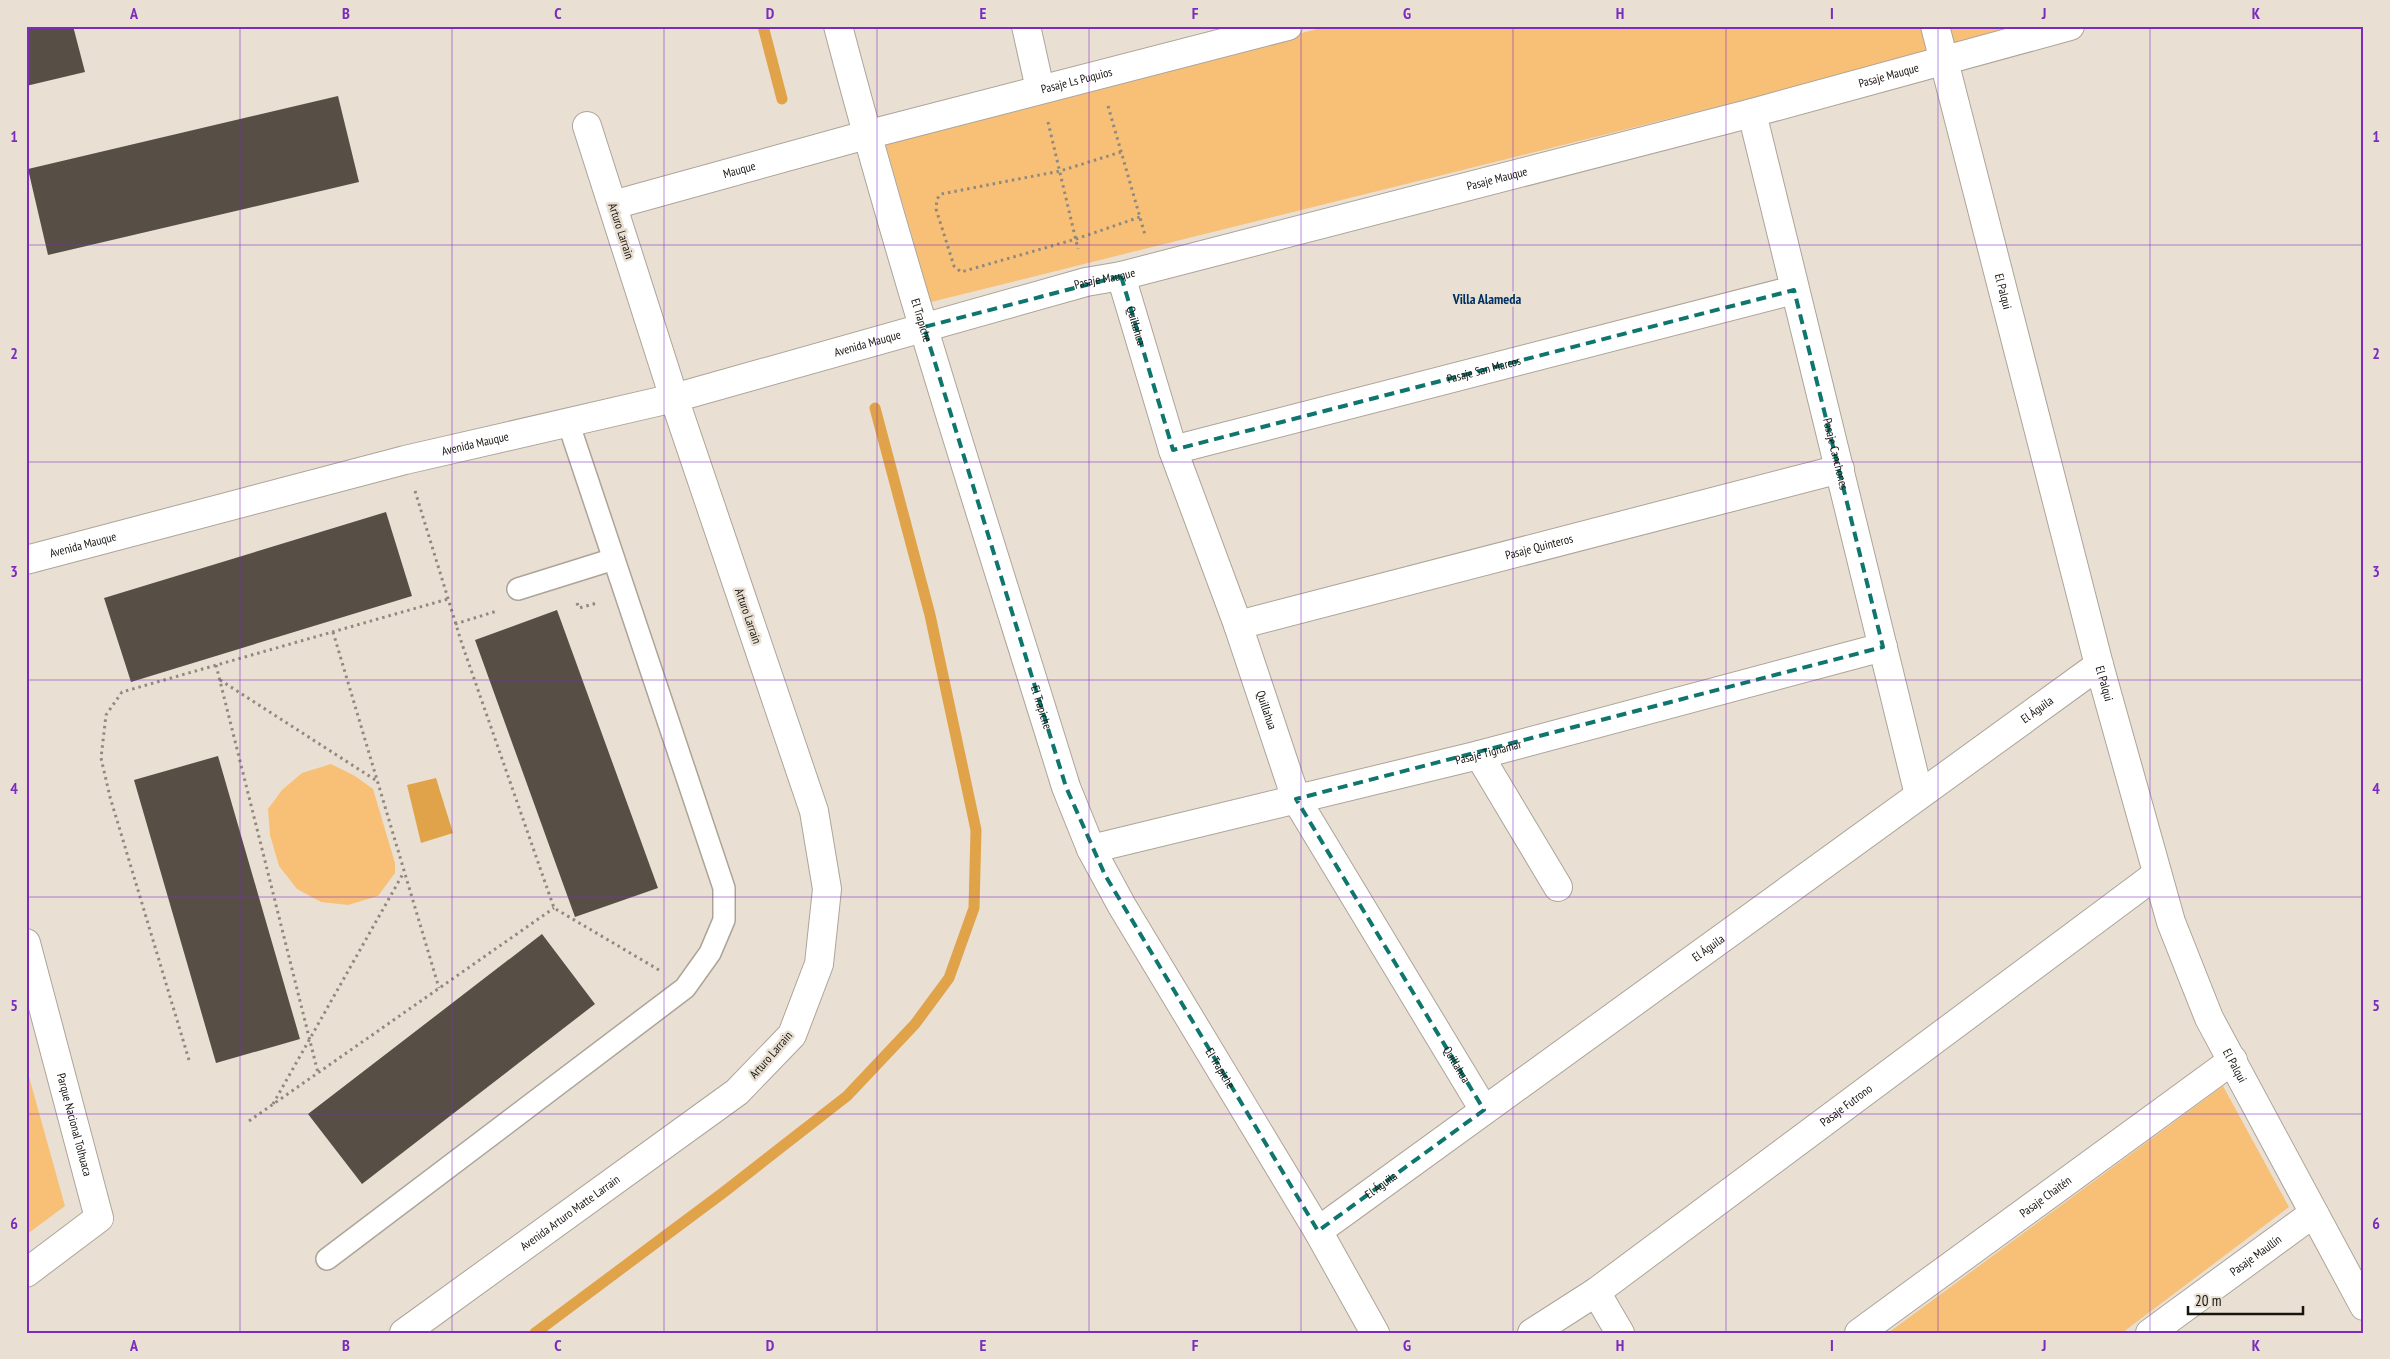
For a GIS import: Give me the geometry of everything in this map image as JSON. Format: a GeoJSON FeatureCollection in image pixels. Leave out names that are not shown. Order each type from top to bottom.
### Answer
{"type":"FeatureCollection","features":[{"type":"Feature","properties":{"kind":"street","name":"El Trapiche"},"geometry":{"type":"LineString","coordinates":[[838,26],[866,135],[924,327],[1066,787],[1091,849],[1122,906],[1318,1231],[1375,1333]]}},
{"type":"Feature","properties":{"kind":"street"},"geometry":{"type":"LineString","coordinates":[[1026,26],[1040,89]]}},
{"type":"Feature","properties":{"kind":"street","name":"Pasaje Ls Puquios"},"geometry":{"type":"LineString","coordinates":[[866,135],[1099,75],[1235,33],[1288,26]]}},
{"type":"Feature","properties":{"kind":"street","name":"El Palqui"},"geometry":{"type":"LineString","coordinates":[[1935,26],[2099,665],[2171,922],[2209,1018],[2364,1306]]}},
{"type":"Feature","properties":{"kind":"street","name":"Pasaje Mauque"},"geometry":{"type":"LineString","coordinates":[[924,327],[1086,282],[1121,276],[1752,112],[2070,26]]}},
{"type":"Feature","properties":{"kind":"street","name":"Pasaje Canchones"},"geometry":{"type":"LineString","coordinates":[[1752,112],[1794,290],[1920,795]]}},
{"type":"Feature","properties":{"kind":"street","name":"Arturo Larrain"},"geometry":{"type":"LineString","coordinates":[[587,126],[674,398],[814,811],[827,889],[819,964],[792,1035],[738,1092]]}},
{"type":"Feature","properties":{"kind":"street","name":"Mauque"},"geometry":{"type":"LineString","coordinates":[[613,205],[866,135]]}},
{"type":"Feature","properties":{"kind":"street","name":"Quillahua"},"geometry":{"type":"LineString","coordinates":[[1121,276],[1173,450],[1238,625],[1296,799],[1484,1110]]}},
{"type":"Feature","properties":{"kind":"street","name":"Pasaje San Marcos"},"geometry":{"type":"LineString","coordinates":[[1173,450],[1794,290]]}},
{"type":"Feature","properties":{"kind":"street","name":"Avenida Mauque"},"geometry":{"type":"LineString","coordinates":[[26,560],[405,460],[674,398],[924,327]]}},
{"type":"Feature","properties":{"kind":"street","name":"Pasaje Quinteros"},"geometry":{"type":"LineString","coordinates":[[1238,625],[1840,469]]}},
{"type":"Feature","properties":{"kind":"street","name":"Pasaje Tignamar"},"geometry":{"type":"LineString","coordinates":[[1091,849],[1479,755],[1883,647]]}},
{"type":"Feature","properties":{"kind":"street","name":"El Águila"},"geometry":{"type":"LineString","coordinates":[[1318,1231],[2099,665]]}},
{"type":"Feature","properties":{"kind":"street"},"geometry":{"type":"LineString","coordinates":[[1479,755],[1558,887]]}},
{"type":"Feature","properties":{"kind":"street","name":"Pasaje Futrono"},"geometry":{"type":"LineString","coordinates":[[1532,1333],[1596,1292],[2157,874]]}},
{"type":"Feature","properties":{"kind":"street","name":"Parque Nacional Tolhuaca"},"geometry":{"type":"LineString","coordinates":[[26,943],[99,1218],[26,1273]]}},
{"type":"Feature","properties":{"kind":"street","name":"Pasaje Chaitén"},"geometry":{"type":"LineString","coordinates":[[1859,1333],[2233,1060]]}},
{"type":"Feature","properties":{"kind":"street","name":"Avenida Arturo Matte Larrain"},"geometry":{"type":"LineString","coordinates":[[404,1333],[738,1092]]}},
{"type":"Feature","properties":{"kind":"street","name":"Pasaje Maullín"},"geometry":{"type":"LineString","coordinates":[[2150,1333],[2314,1213]]}},
{"type":"Feature","properties":{"kind":"street"},"geometry":{"type":"LineString","coordinates":[[1596,1292],[1620,1333]]}},
{"type":"Feature","properties":{"kind":"lane"},"geometry":{"type":"LineString","coordinates":[[327,1259],[684,988],[710,954],[724,920],[724,888],[568,422]]}},
{"type":"Feature","properties":{"kind":"lane"},"geometry":{"type":"LineString","coordinates":[[518,589],[614,559]]}},
{"type":"Feature","properties":{"kind":"path"},"geometry":{"type":"LineString","coordinates":[[1099,75],[1154,267]]}},
{"type":"Feature","properties":{"kind":"path"},"geometry":{"type":"LineString","coordinates":[[1040,89],[1086,282]]}},
{"type":"Feature","properties":{"kind":"path"},"geometry":{"type":"LineString","coordinates":[[1121,152],[1060,171],[941,194],[937,199],[936,208],[954,266],[961,272],[1076,239],[1140,217]]}},
{"type":"Feature","properties":{"kind":"path"},"geometry":{"type":"LineString","coordinates":[[405,460],[448,599],[554,908],[647,961],[684,988]]}},
{"type":"Feature","properties":{"kind":"path"},"geometry":{"type":"LineString","coordinates":[[189,1060],[110,798],[101,758],[106,715],[122,692],[448,599]]}},
{"type":"Feature","properties":{"kind":"path"},"geometry":{"type":"LineString","coordinates":[[333,632],[439,988]]}},
{"type":"Feature","properties":{"kind":"path"},"geometry":{"type":"LineString","coordinates":[[216,665],[318,1073]]}},
{"type":"Feature","properties":{"kind":"path"},"geometry":{"type":"LineString","coordinates":[[220,680],[377,781]]}},
{"type":"Feature","properties":{"kind":"path"},"geometry":{"type":"LineString","coordinates":[[272,1106],[404,872]]}},
{"type":"Feature","properties":{"kind":"path"},"geometry":{"type":"LineString","coordinates":[[250,1121],[554,908]]}},
{"type":"Feature","properties":{"kind":"highlighted area"},"geometry":{"type":"Polygon","coordinates":[[[1121,276],[1173,450],[1794,290],[1883,647],[1296,799],[1484,1110],[1318,1231],[1105,875],[1066,787],[924,327],[1121,276]]]}},
{"type":"Feature","properties":{"kind":"shaded area"},"geometry":{"type":"Polygon","coordinates":[[[1329,26],[2042,26],[931,302],[884,139],[1329,26]]]}},
{"type":"Feature","properties":{"kind":"shaded area"},"geometry":{"type":"Polygon","coordinates":[[[331,764],[355,776],[373,789],[395,863],[395,873],[378,896],[348,905],[321,902],[297,889],[279,866],[270,835],[268,809],[282,790],[302,773],[331,764]]]}},
{"type":"Feature","properties":{"kind":"shaded area"},"geometry":{"type":"Polygon","coordinates":[[[436,778],[453,833],[421,843],[407,785],[436,778]]]}},
{"type":"Feature","properties":{"kind":"shaded area"},"geometry":{"type":"Polygon","coordinates":[[[26,1066],[65,1206],[26,1235],[26,1066]]]}},
{"type":"Feature","properties":{"kind":"shaded area"},"geometry":{"type":"Polygon","coordinates":[[[2223,1086],[2289,1207],[2122,1333],[1888,1333],[2223,1086]]]}},
{"type":"Feature","properties":{"kind":"building"},"geometry":{"type":"Polygon","coordinates":[[[26,26],[73,26],[85,72],[26,86],[26,26]]]}},
{"type":"Feature","properties":{"kind":"building"},"geometry":{"type":"Polygon","coordinates":[[[338,96],[359,182],[48,255],[28,169],[338,96]]]}},
{"type":"Feature","properties":{"kind":"building"},"geometry":{"type":"Polygon","coordinates":[[[386,512],[412,596],[131,682],[104,598],[386,512]]]}},
{"type":"Feature","properties":{"kind":"building"},"geometry":{"type":"Polygon","coordinates":[[[557,610],[658,888],[575,917],[475,640],[557,610]]]}},
{"type":"Feature","properties":{"kind":"building"},"geometry":{"type":"Polygon","coordinates":[[[218,756],[300,1039],[216,1063],[134,780],[218,756]]]}},
{"type":"Feature","properties":{"kind":"building"},"geometry":{"type":"Polygon","coordinates":[[[542,934],[595,1004],[362,1184],[308,1114],[542,934]]]}},
{"type":"Feature","properties":{"kind":"waterway"},"geometry":{"type":"LineString","coordinates":[[763,26],[782,99]]}},
{"type":"Feature","properties":{"kind":"waterway"},"geometry":{"type":"LineString","coordinates":[[535,1333],[724,1192],[847,1096],[915,1024],[949,978],[974,908],[976,830],[930,615],[875,408]]}},
{"type":"Feature","properties":{"kind":"district","name":"Villa Alameda"},"geometry":{"type":"Point","coordinates":[1487,299]}}]}
